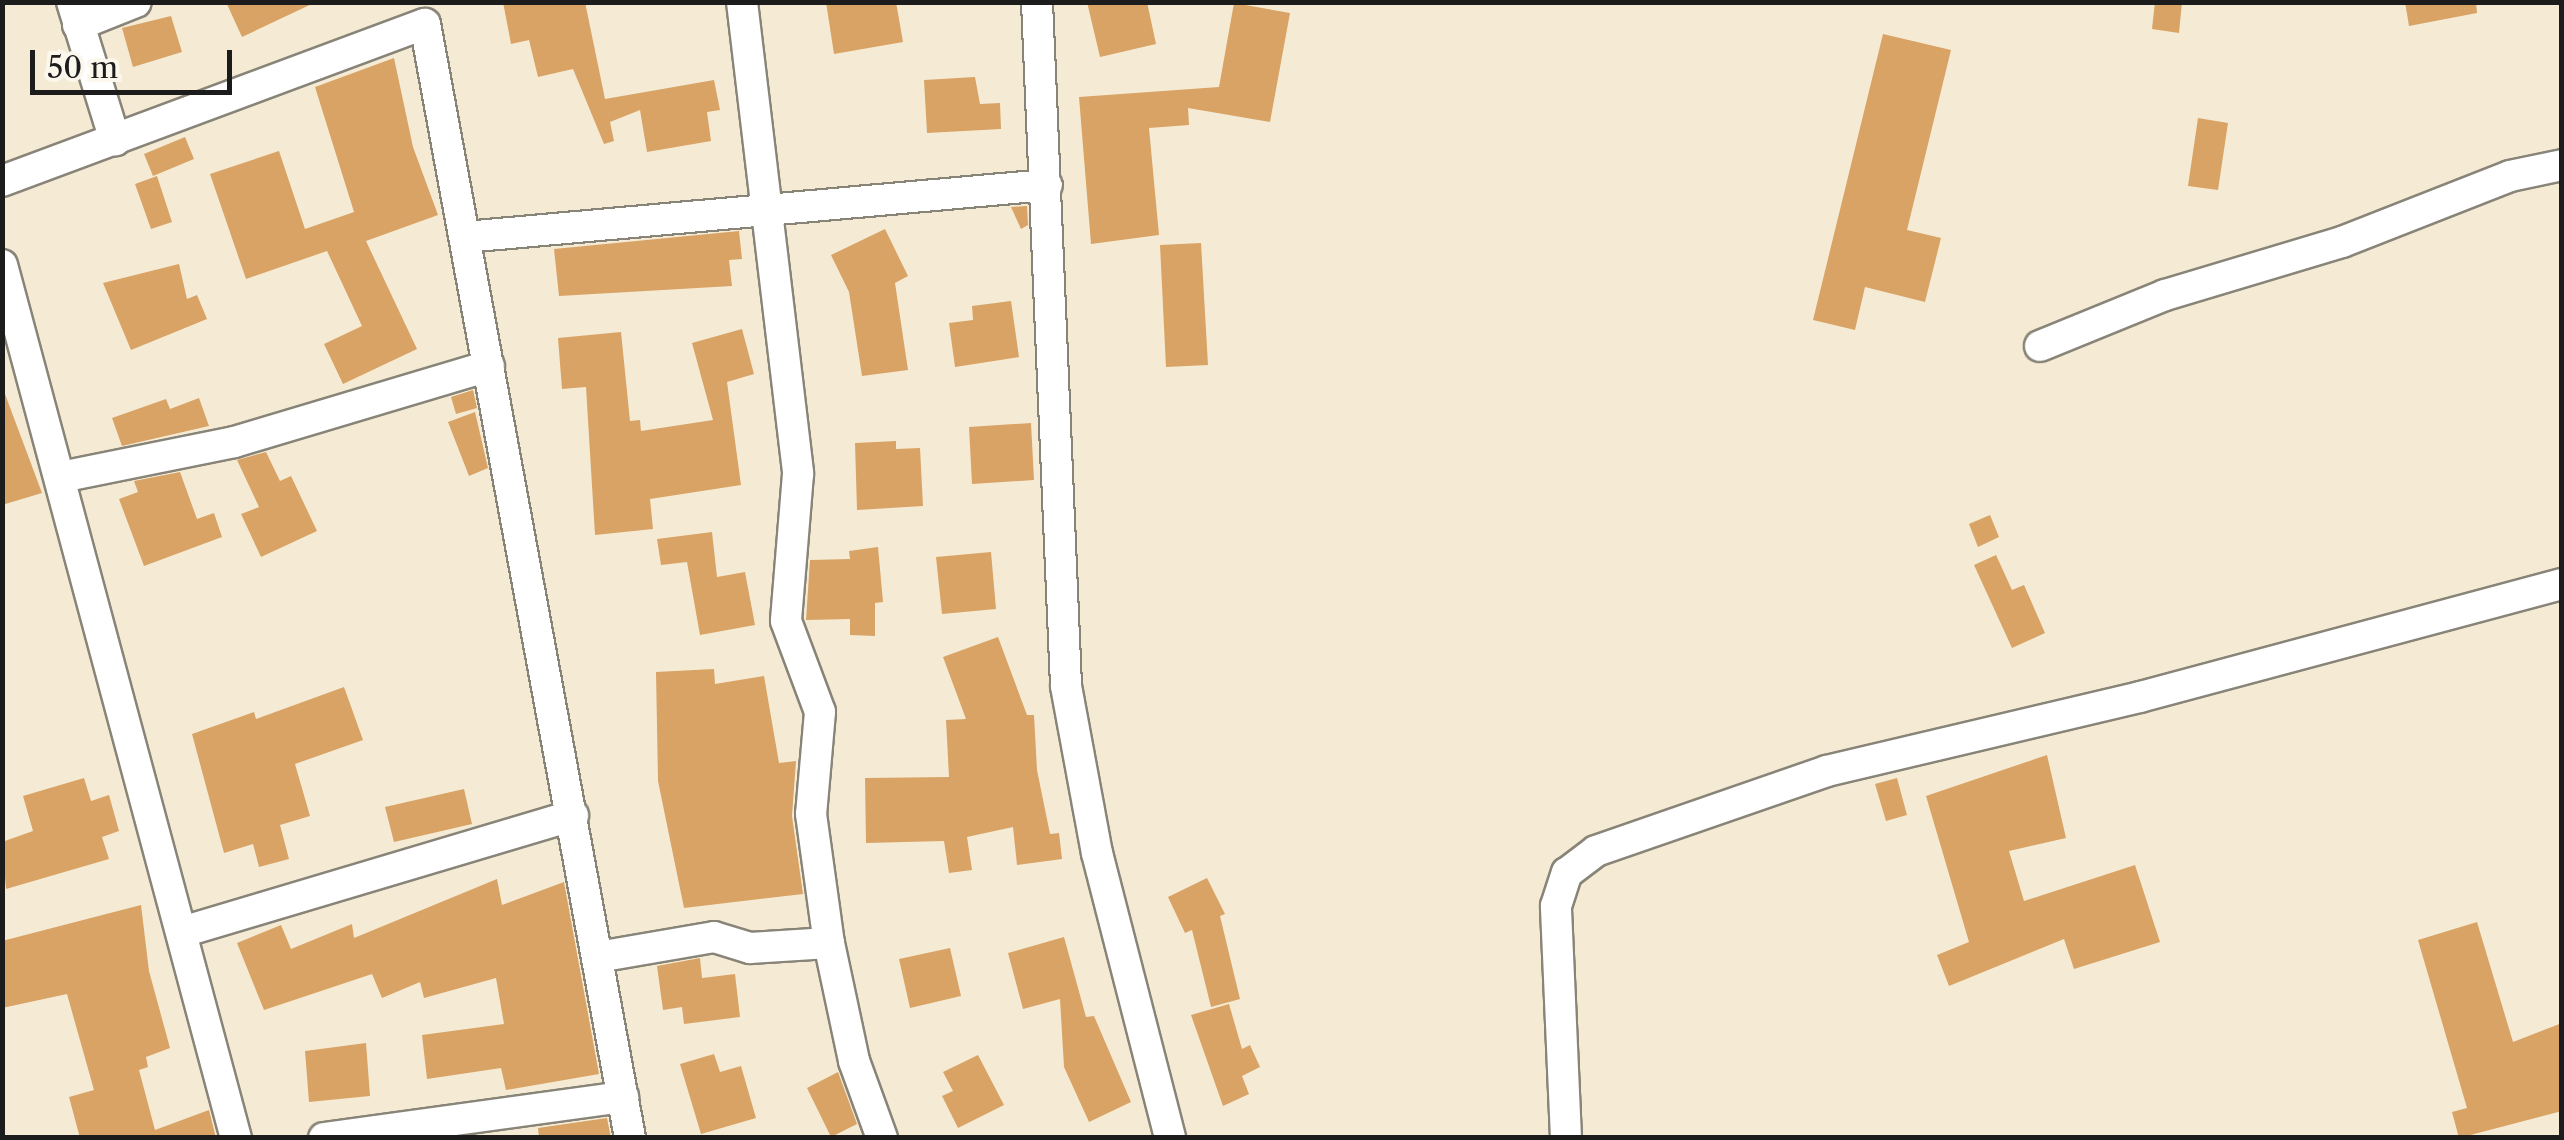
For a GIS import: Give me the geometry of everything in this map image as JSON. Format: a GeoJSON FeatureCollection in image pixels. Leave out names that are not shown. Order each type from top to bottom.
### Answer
{"type":"FeatureCollection","features":[{"type":"Feature","properties":{"kind":"street"},"geometry":{"type":"LineString","coordinates":[[115,140],[75,14],[136,2]]}},
{"type":"Feature","properties":{"kind":"street"},"geometry":{"type":"LineString","coordinates":[[742,2],[798,474],[786,622],[820,712],[811,814],[829,943],[854,1061],[882,1138]]}},
{"type":"Feature","properties":{"kind":"street"},"geometry":{"type":"LineString","coordinates":[[1037,2],[1066,686],[1097,852],[1170,1138]]}},
{"type":"Feature","properties":{"kind":"street"},"geometry":{"type":"LineString","coordinates":[[2,180],[115,140],[423,13],[630,1138]]}},
{"type":"Feature","properties":{"kind":"street"},"geometry":{"type":"LineString","coordinates":[[2040,346],[2165,294],[2342,242],[2510,176],[2562,166]]}},
{"type":"Feature","properties":{"kind":"street"},"geometry":{"type":"LineString","coordinates":[[465,237],[1047,185]]}},
{"type":"Feature","properties":{"kind":"street"},"geometry":{"type":"LineString","coordinates":[[2,265],[185,931],[236,1138]]}},
{"type":"Feature","properties":{"kind":"street"},"geometry":{"type":"LineString","coordinates":[[60,477],[234,442],[489,366]]}},
{"type":"Feature","properties":{"kind":"street"},"geometry":{"type":"LineString","coordinates":[[1566,1138],[1556,906],[1567,873],[1596,851],[1827,771],[2159,692],[2562,584]]}},
{"type":"Feature","properties":{"kind":"street"},"geometry":{"type":"LineString","coordinates":[[185,931],[573,816]]}},
{"type":"Feature","properties":{"kind":"street"},"geometry":{"type":"LineString","coordinates":[[598,957],[714,938],[750,948],[829,943]]}},
{"type":"Feature","properties":{"kind":"street"},"geometry":{"type":"LineString","coordinates":[[324,1138],[623,1097]]}},
{"type":"Feature","properties":{"kind":"building"},"geometry":{"type":"Polygon","coordinates":[[[226,2],[316,2],[242,37],[226,2]]]}},
{"type":"Feature","properties":{"kind":"building"},"geometry":{"type":"Polygon","coordinates":[[[503,2],[585,2],[605,99],[714,80],[720,110],[707,112],[711,141],[647,152],[640,110],[610,122],[614,141],[604,144],[573,69],[538,77],[529,40],[511,44],[503,2]]]}},
{"type":"Feature","properties":{"kind":"building"},"geometry":{"type":"Polygon","coordinates":[[[826,2],[896,2],[903,42],[834,54],[826,2]]]}},
{"type":"Feature","properties":{"kind":"building"},"geometry":{"type":"Polygon","coordinates":[[[1087,2],[1147,2],[1156,44],[1100,57],[1087,2]]]}},
{"type":"Feature","properties":{"kind":"building"},"geometry":{"type":"Polygon","coordinates":[[[2155,2],[2182,2],[2179,33],[2152,29],[2155,2]]]}},
{"type":"Feature","properties":{"kind":"building"},"geometry":{"type":"Polygon","coordinates":[[[2405,2],[2476,2],[2477,13],[2409,26],[2405,2]]]}},
{"type":"Feature","properties":{"kind":"building"},"geometry":{"type":"Polygon","coordinates":[[[1234,3],[1290,13],[1270,122],[1188,108],[1189,125],[1149,128],[1159,235],[1091,244],[1079,97],[1219,87],[1234,3]]]}},
{"type":"Feature","properties":{"kind":"building"},"geometry":{"type":"Polygon","coordinates":[[[171,16],[182,52],[133,67],[122,28],[171,16]]]}},
{"type":"Feature","properties":{"kind":"building"},"geometry":{"type":"Polygon","coordinates":[[[1883,34],[1951,50],[1907,230],[1941,238],[1925,302],[1865,287],[1855,330],[1813,320],[1883,34]]]}},
{"type":"Feature","properties":{"kind":"building"},"geometry":{"type":"Polygon","coordinates":[[[394,58],[413,147],[438,215],[366,241],[417,349],[343,384],[324,344],[362,326],[327,251],[246,279],[210,174],[279,151],[305,229],[354,212],[315,87],[394,58]]]}},
{"type":"Feature","properties":{"kind":"building"},"geometry":{"type":"Polygon","coordinates":[[[975,77],[980,104],[1000,103],[1001,129],[927,133],[924,80],[975,77]]]}},
{"type":"Feature","properties":{"kind":"building"},"geometry":{"type":"Polygon","coordinates":[[[2198,118],[2228,123],[2218,190],[2188,186],[2198,118]]]}},
{"type":"Feature","properties":{"kind":"building"},"geometry":{"type":"Polygon","coordinates":[[[185,137],[194,159],[153,176],[144,154],[185,137]]]}},
{"type":"Feature","properties":{"kind":"building"},"geometry":{"type":"Polygon","coordinates":[[[157,176],[172,222],[151,229],[135,184],[157,176]]]}},
{"type":"Feature","properties":{"kind":"building"},"geometry":{"type":"Polygon","coordinates":[[[1027,206],[1028,225],[1021,229],[1011,207],[1027,206]]]}},
{"type":"Feature","properties":{"kind":"building"},"geometry":{"type":"Polygon","coordinates":[[[885,229],[908,276],[895,283],[908,370],[862,376],[849,292],[831,255],[885,229]]]}},
{"type":"Feature","properties":{"kind":"building"},"geometry":{"type":"Polygon","coordinates":[[[739,231],[742,259],[729,260],[732,286],[559,296],[554,249],[739,231]]]}},
{"type":"Feature","properties":{"kind":"building"},"geometry":{"type":"Polygon","coordinates":[[[1201,243],[1208,365],[1166,367],[1160,245],[1201,243]]]}},
{"type":"Feature","properties":{"kind":"building"},"geometry":{"type":"Polygon","coordinates":[[[179,264],[187,299],[197,295],[207,319],[131,350],[103,283],[179,264]]]}},
{"type":"Feature","properties":{"kind":"building"},"geometry":{"type":"Polygon","coordinates":[[[1011,301],[1019,357],[955,367],[949,323],[973,320],[972,306],[1011,301]]]}},
{"type":"Feature","properties":{"kind":"building"},"geometry":{"type":"Polygon","coordinates":[[[742,329],[754,374],[727,382],[741,485],[650,499],[653,529],[595,535],[586,387],[562,389],[558,338],[621,332],[630,421],[640,420],[641,431],[713,420],[692,343],[742,329]]]}},
{"type":"Feature","properties":{"kind":"building"},"geometry":{"type":"Polygon","coordinates":[[[2,386],[42,493],[2,505],[2,386]]]}},
{"type":"Feature","properties":{"kind":"building"},"geometry":{"type":"Polygon","coordinates":[[[473,390],[477,408],[456,414],[451,397],[473,390]]]}},
{"type":"Feature","properties":{"kind":"building"},"geometry":{"type":"Polygon","coordinates":[[[199,398],[209,426],[122,446],[112,418],[166,399],[170,409],[199,398]]]}},
{"type":"Feature","properties":{"kind":"building"},"geometry":{"type":"Polygon","coordinates":[[[475,412],[488,468],[469,476],[448,422],[475,412]]]}},
{"type":"Feature","properties":{"kind":"building"},"geometry":{"type":"Polygon","coordinates":[[[1031,423],[1034,480],[972,484],[969,427],[1031,423]]]}},
{"type":"Feature","properties":{"kind":"building"},"geometry":{"type":"Polygon","coordinates":[[[896,441],[896,449],[920,448],[923,506],[857,510],[855,443],[896,441]]]}},
{"type":"Feature","properties":{"kind":"building"},"geometry":{"type":"Polygon","coordinates":[[[266,452],[280,481],[291,476],[317,531],[261,557],[241,514],[259,507],[237,460],[266,452]]]}},
{"type":"Feature","properties":{"kind":"building"},"geometry":{"type":"Polygon","coordinates":[[[180,472],[197,519],[214,513],[222,537],[144,566],[119,499],[138,492],[134,481],[180,472]]]}},
{"type":"Feature","properties":{"kind":"building"},"geometry":{"type":"Polygon","coordinates":[[[1990,515],[1999,537],[1978,547],[1969,524],[1990,515]]]}},
{"type":"Feature","properties":{"kind":"building"},"geometry":{"type":"Polygon","coordinates":[[[712,532],[717,577],[745,572],[755,625],[700,635],[687,562],[661,565],[657,539],[712,532]]]}},
{"type":"Feature","properties":{"kind":"building"},"geometry":{"type":"Polygon","coordinates":[[[878,547],[883,602],[875,603],[875,636],[850,635],[850,619],[806,620],[810,560],[850,559],[849,551],[878,547]]]}},
{"type":"Feature","properties":{"kind":"building"},"geometry":{"type":"Polygon","coordinates":[[[991,552],[996,609],[942,614],[936,557],[991,552]]]}},
{"type":"Feature","properties":{"kind":"building"},"geometry":{"type":"Polygon","coordinates":[[[1996,555],[2012,590],[2024,585],[2045,633],[2012,648],[1974,565],[1996,555]]]}},
{"type":"Feature","properties":{"kind":"building"},"geometry":{"type":"Polygon","coordinates":[[[998,637],[1027,715],[1034,715],[1037,770],[1050,834],[1059,833],[1062,859],[1017,865],[1013,827],[967,837],[972,870],[949,873],[944,841],[866,843],[865,778],[949,777],[946,720],[966,719],[943,657],[998,637]]]}},
{"type":"Feature","properties":{"kind":"building"},"geometry":{"type":"Polygon","coordinates":[[[714,669],[715,684],[764,676],[779,763],[796,761],[792,816],[803,894],[684,908],[658,781],[656,672],[714,669]]]}},
{"type":"Feature","properties":{"kind":"building"},"geometry":{"type":"Polygon","coordinates":[[[344,687],[363,740],[295,764],[310,816],[280,825],[289,859],[259,867],[253,844],[224,853],[192,734],[254,712],[256,719],[344,687]]]}},
{"type":"Feature","properties":{"kind":"building"},"geometry":{"type":"Polygon","coordinates":[[[2047,755],[2066,838],[2009,851],[2024,901],[2135,865],[2160,942],[2074,969],[2064,939],[1949,986],[1937,955],[1969,942],[1926,796],[2047,755]]]}},
{"type":"Feature","properties":{"kind":"building"},"geometry":{"type":"Polygon","coordinates":[[[84,778],[91,801],[109,795],[119,831],[102,837],[109,859],[6,889],[2,842],[33,831],[23,796],[84,778]]]}},
{"type":"Feature","properties":{"kind":"building"},"geometry":{"type":"Polygon","coordinates":[[[1897,778],[1907,815],[1886,821],[1875,784],[1897,778]]]}},
{"type":"Feature","properties":{"kind":"building"},"geometry":{"type":"Polygon","coordinates":[[[464,789],[472,824],[394,842],[385,807],[464,789]]]}},
{"type":"Feature","properties":{"kind":"building"},"geometry":{"type":"Polygon","coordinates":[[[1207,878],[1225,914],[1220,916],[1240,999],[1211,1007],[1192,930],[1185,933],[1168,897],[1207,878]]]}},
{"type":"Feature","properties":{"kind":"building"},"geometry":{"type":"Polygon","coordinates":[[[497,879],[502,905],[564,882],[599,1074],[506,1090],[501,1068],[427,1079],[422,1035],[504,1024],[496,978],[424,998],[420,982],[382,998],[372,974],[264,1010],[237,943],[281,925],[291,949],[352,924],[354,938],[497,879]]]}},
{"type":"Feature","properties":{"kind":"building"},"geometry":{"type":"Polygon","coordinates":[[[141,905],[149,971],[170,1048],[146,1057],[148,1067],[139,1070],[155,1130],[209,1110],[216,1138],[80,1138],[69,1097],[94,1090],[67,994],[2,1008],[2,941],[141,905]]]}},
{"type":"Feature","properties":{"kind":"building"},"geometry":{"type":"Polygon","coordinates":[[[2477,922],[2513,1042],[2562,1023],[2562,1111],[2459,1138],[2452,1112],[2467,1108],[2418,940],[2477,922]]]}},
{"type":"Feature","properties":{"kind":"building"},"geometry":{"type":"Polygon","coordinates":[[[1064,937],[1086,1017],[1094,1016],[1131,1102],[1089,1122],[1064,1067],[1060,999],[1023,1009],[1008,953],[1064,937]]]}},
{"type":"Feature","properties":{"kind":"building"},"geometry":{"type":"Polygon","coordinates":[[[950,948],[961,996],[910,1008],[899,959],[950,948]]]}},
{"type":"Feature","properties":{"kind":"building"},"geometry":{"type":"Polygon","coordinates":[[[700,958],[702,978],[735,974],[740,1017],[684,1024],[682,1007],[663,1010],[657,966],[700,958]]]}},
{"type":"Feature","properties":{"kind":"building"},"geometry":{"type":"Polygon","coordinates":[[[1229,1004],[1242,1049],[1250,1045],[1260,1067],[1242,1076],[1249,1094],[1223,1106],[1191,1015],[1229,1004]]]}},
{"type":"Feature","properties":{"kind":"building"},"geometry":{"type":"Polygon","coordinates":[[[366,1043],[370,1096],[309,1102],[305,1051],[366,1043]]]}},
{"type":"Feature","properties":{"kind":"building"},"geometry":{"type":"Polygon","coordinates":[[[714,1054],[720,1072],[741,1066],[756,1118],[701,1134],[680,1064],[714,1054]]]}},
{"type":"Feature","properties":{"kind":"building"},"geometry":{"type":"Polygon","coordinates":[[[978,1055],[1004,1105],[958,1128],[942,1096],[953,1091],[943,1072],[978,1055]]]}},
{"type":"Feature","properties":{"kind":"building"},"geometry":{"type":"Polygon","coordinates":[[[838,1072],[857,1124],[831,1137],[807,1088],[838,1072]]]}},
{"type":"Feature","properties":{"kind":"building"},"geometry":{"type":"Polygon","coordinates":[[[607,1118],[611,1138],[539,1138],[538,1128],[607,1118]]]}}]}
